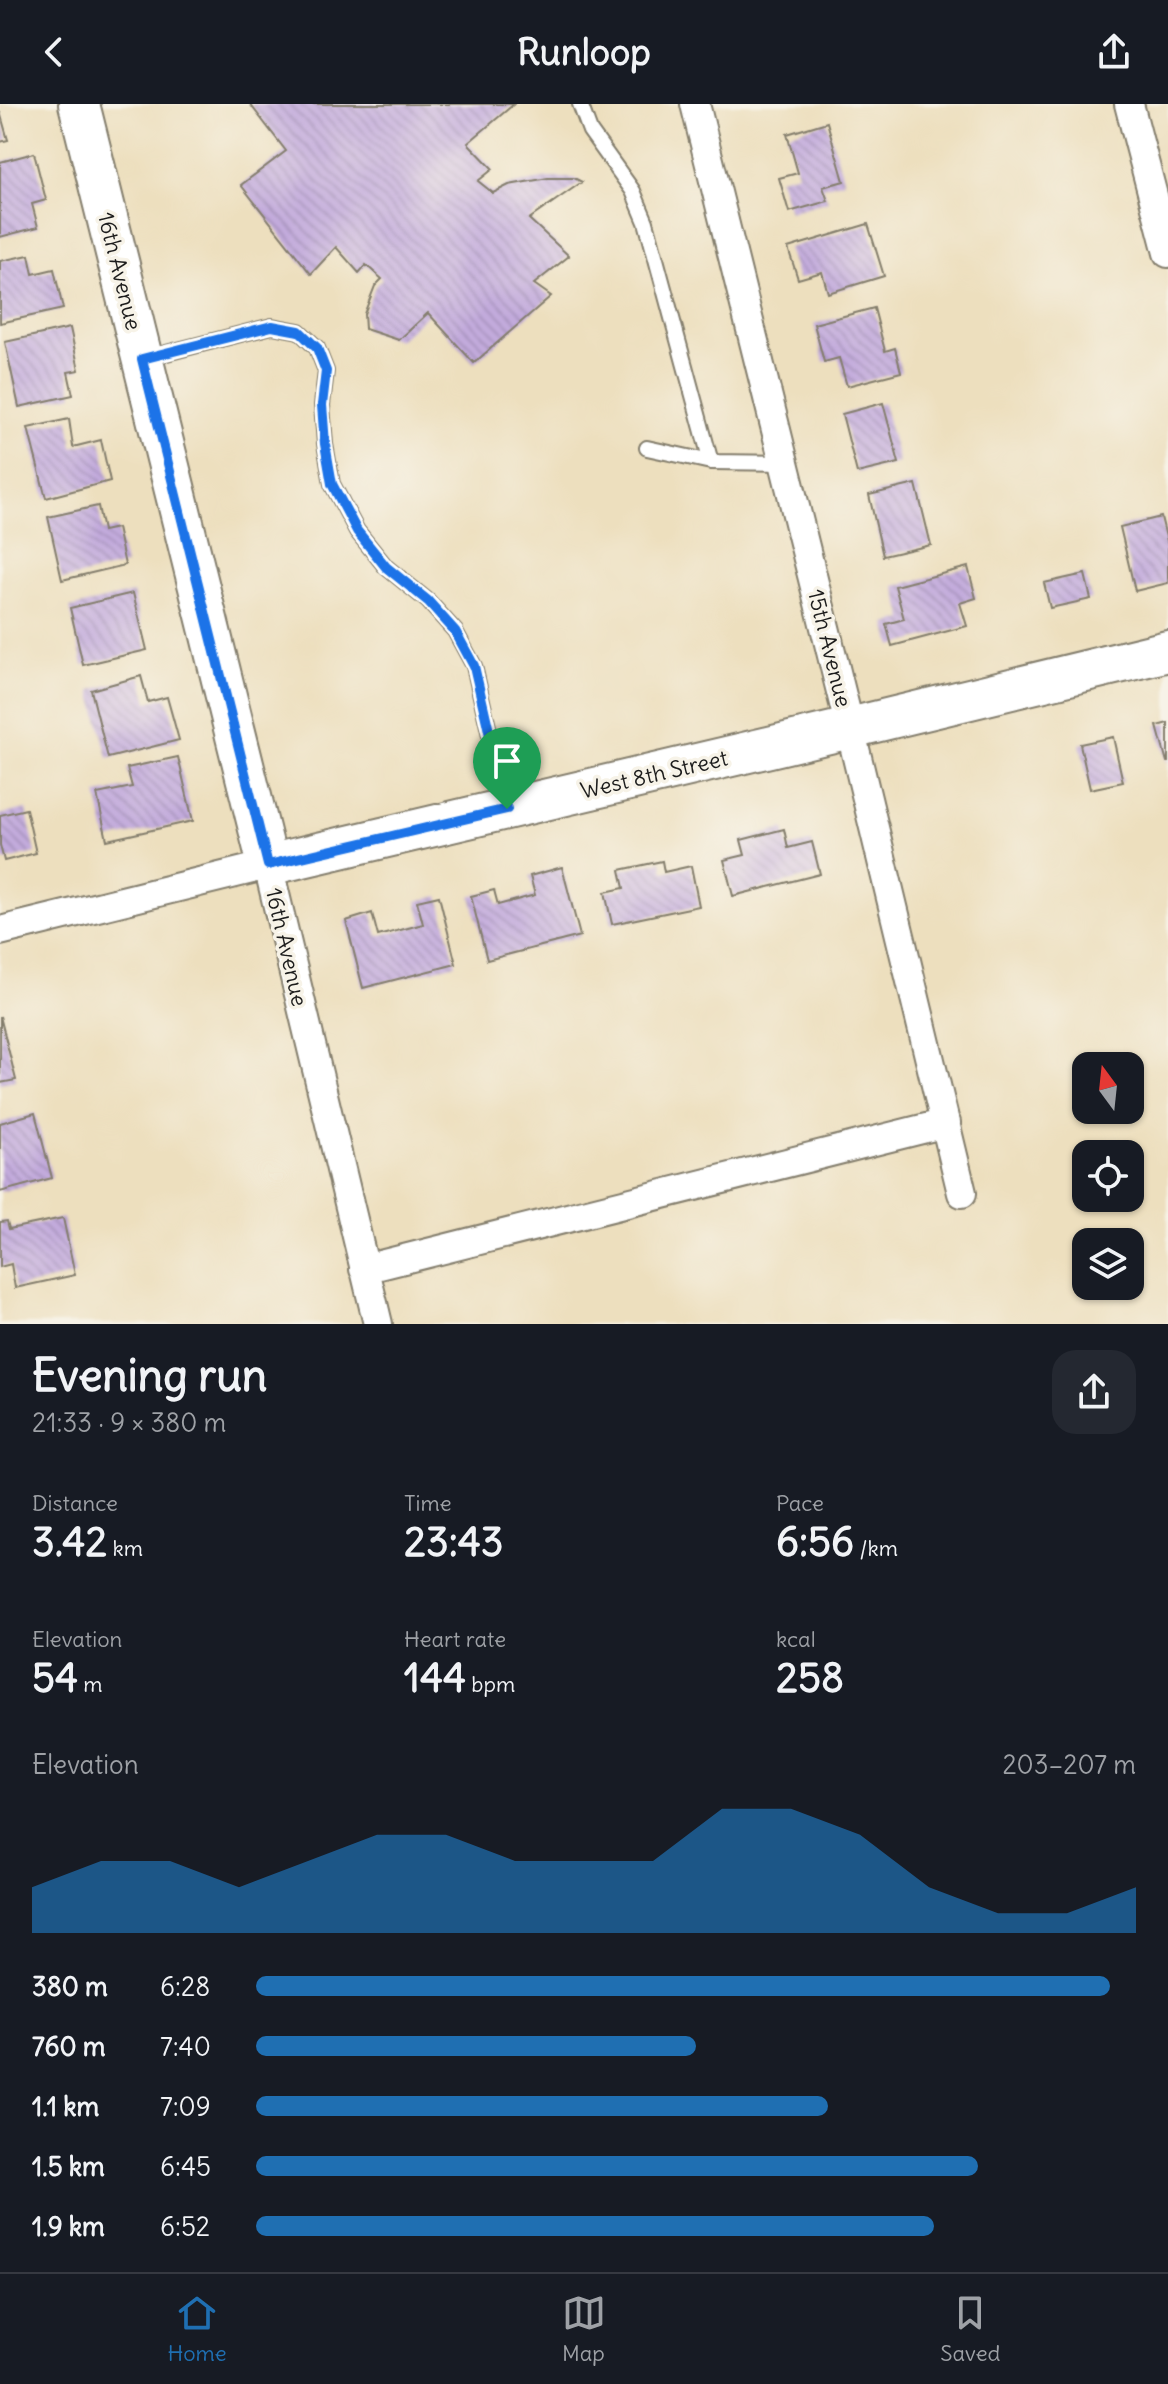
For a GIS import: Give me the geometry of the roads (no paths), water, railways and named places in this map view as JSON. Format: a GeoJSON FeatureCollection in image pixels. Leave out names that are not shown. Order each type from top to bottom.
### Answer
{"type":"FeatureCollection","features":[{"type":"Feature","properties":{"kind":"street","name":"16th Avenue"},"geometry":{"type":"LineString","coordinates":[[79,104],[268,865],[378,1324]]}},
{"type":"Feature","properties":{"kind":"street","name":"15th Avenue"},"geometry":{"type":"LineString","coordinates":[[695,104],[962,1193]]}},
{"type":"Feature","properties":{"kind":"street"},"geometry":{"type":"LineString","coordinates":[[1129,104],[1168,253]]}},
{"type":"Feature","properties":{"kind":"street","name":"West 8th Street"},"geometry":{"type":"LineString","coordinates":[[0,931],[1168,651]]}},
{"type":"Feature","properties":{"kind":"street"},"geometry":{"type":"LineString","coordinates":[[364,1269],[946,1123]]}},
{"type":"Feature","properties":{"kind":"lane"},"geometry":{"type":"LineString","coordinates":[[580,104],[590,131],[633,191],[646,222],[711,462]]}},
{"type":"Feature","properties":{"kind":"lane"},"geometry":{"type":"LineString","coordinates":[[142,359],[272,326],[299,331],[317,348],[326,371],[322,405],[332,484],[357,531],[386,567],[428,601],[455,631],[474,666],[507,809]]}},
{"type":"Feature","properties":{"kind":"lane"},"geometry":{"type":"LineString","coordinates":[[647,448],[711,462],[784,463]]}}]}
